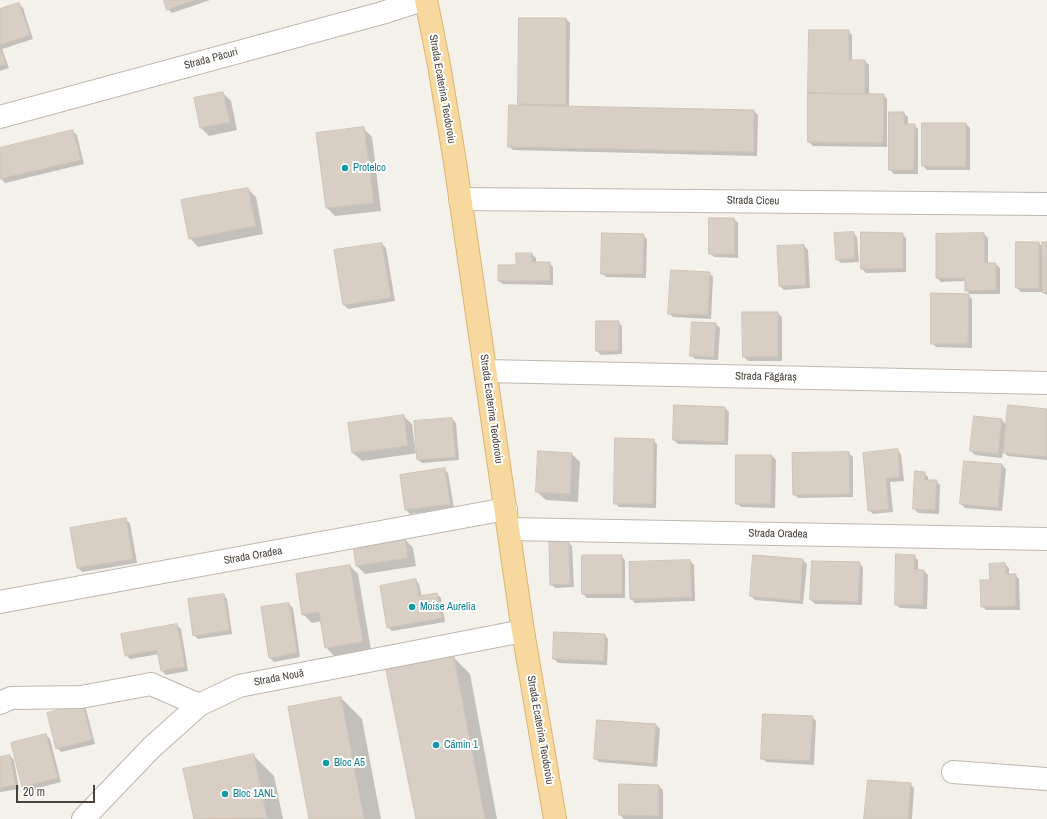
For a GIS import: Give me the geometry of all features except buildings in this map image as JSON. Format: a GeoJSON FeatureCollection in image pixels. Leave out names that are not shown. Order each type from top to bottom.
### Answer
{"type":"FeatureCollection","features":[{"type":"Feature","properties":{"kind":"main road","name":"Strada Ecaterina Teodoroiu"},"geometry":{"type":"LineString","coordinates":[[426,0],[439,64],[486,371],[523,631],[555,819]]}},
{"type":"Feature","properties":{"kind":"street","name":"Strada Păcuri"},"geometry":{"type":"LineString","coordinates":[[0,117],[382,13],[422,0]]}},
{"type":"Feature","properties":{"kind":"street","name":"Strada Ciceu"},"geometry":{"type":"LineString","coordinates":[[460,198],[1047,204]]}},
{"type":"Feature","properties":{"kind":"street","name":"Strada Făgăraș"},"geometry":{"type":"LineString","coordinates":[[486,371],[1047,383]]}},
{"type":"Feature","properties":{"kind":"street","name":"Strada Oradea"},"geometry":{"type":"LineString","coordinates":[[0,602],[507,519],[1047,539]]}},
{"type":"Feature","properties":{"kind":"street","name":"Strada Nouă"},"geometry":{"type":"LineString","coordinates":[[83,819],[151,748],[199,705],[239,686],[523,631]]}},
{"type":"Feature","properties":{"kind":"street"},"geometry":{"type":"LineString","coordinates":[[0,703],[11,698],[81,697],[151,684],[199,705]]}},
{"type":"Feature","properties":{"kind":"street"},"geometry":{"type":"LineString","coordinates":[[953,772],[1047,779]]}},
{"type":"Feature","properties":{"kind":"place","name":"Protelco"},"geometry":{"type":"Point","coordinates":[345,168]}},
{"type":"Feature","properties":{"kind":"place","name":"Moise Aurelia"},"geometry":{"type":"Point","coordinates":[412,607]}},
{"type":"Feature","properties":{"kind":"place","name":"Cămin 1"},"geometry":{"type":"Point","coordinates":[436,745]}},
{"type":"Feature","properties":{"kind":"place","name":"Bloc A5"},"geometry":{"type":"Point","coordinates":[326,763]}},
{"type":"Feature","properties":{"kind":"place","name":"Bloc 1ANL"},"geometry":{"type":"Point","coordinates":[225,794]}}]}
